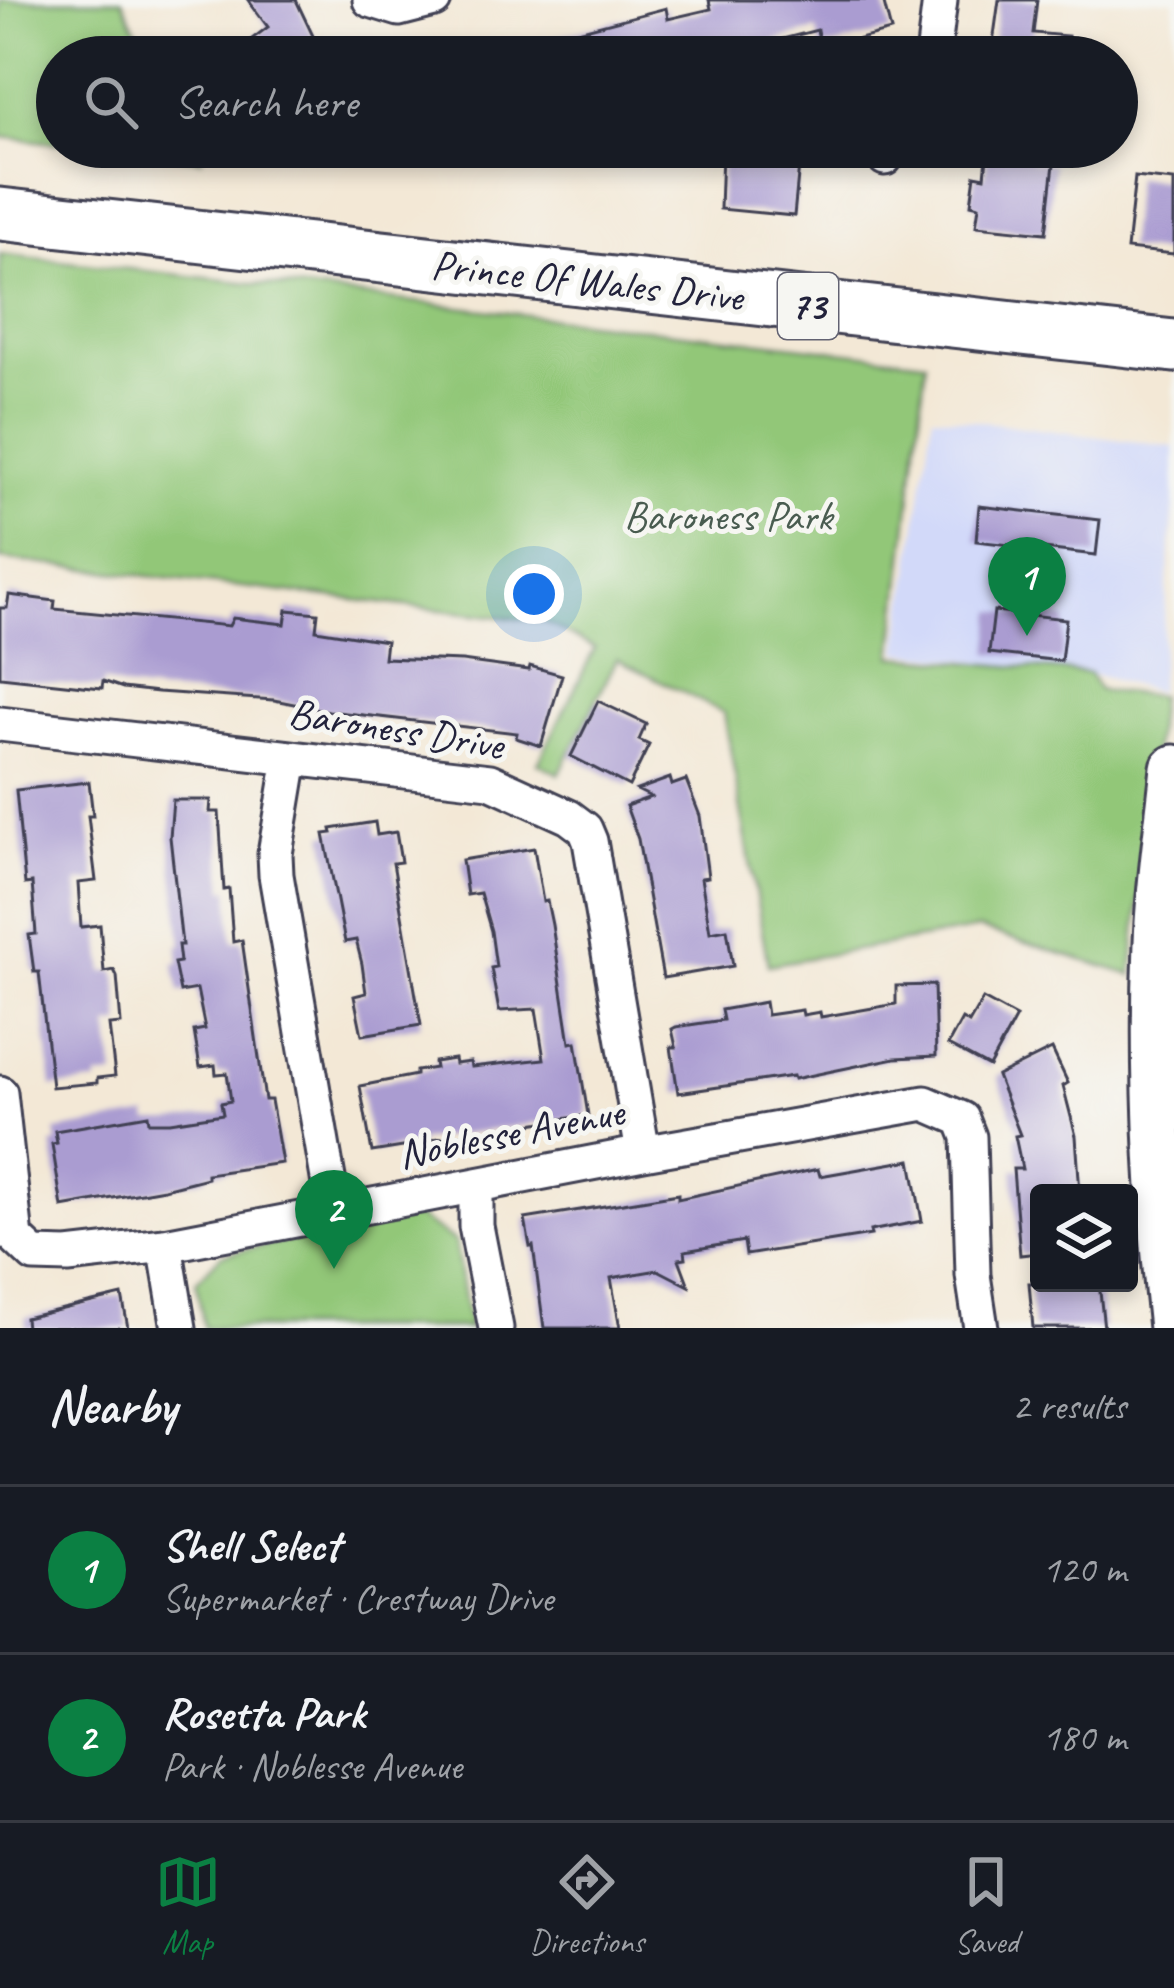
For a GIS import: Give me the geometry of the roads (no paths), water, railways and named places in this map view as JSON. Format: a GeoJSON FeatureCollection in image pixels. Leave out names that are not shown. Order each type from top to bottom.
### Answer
{"type":"FeatureCollection","features":[{"type":"Feature","properties":{"kind":"main road","name":"Prince Of Wales Drive"},"geometry":{"type":"LineString","coordinates":[[0,214],[1174,346]]}},
{"type":"Feature","properties":{"kind":"street"},"geometry":{"type":"LineString","coordinates":[[370,0],[399,9],[434,0]]}},
{"type":"Feature","properties":{"kind":"street"},"geometry":{"type":"LineString","coordinates":[[936,36],[940,0]]}},
{"type":"Feature","properties":{"kind":"street","name":"Baroness Drive"},"geometry":{"type":"LineString","coordinates":[[0,724],[490,781],[569,817],[585,830],[590,842],[643,1153]]}},
{"type":"Feature","properties":{"kind":"street"},"geometry":{"type":"LineString","coordinates":[[291,758],[276,875],[334,1213]]}},
{"type":"Feature","properties":{"kind":"street"},"geometry":{"type":"LineString","coordinates":[[1172,1328],[1160,1216],[1156,1077],[1157,939],[1174,768]]}},
{"type":"Feature","properties":{"kind":"street","name":"Noblesse Avenue"},"geometry":{"type":"LineString","coordinates":[[0,1093],[16,1238],[34,1255],[68,1256],[165,1245],[925,1103],[962,1119],[969,1138],[974,1275],[981,1328]]}},
{"type":"Feature","properties":{"kind":"street"},"geometry":{"type":"LineString","coordinates":[[476,1185],[476,1226],[496,1328]]}},
{"type":"Feature","properties":{"kind":"street"},"geometry":{"type":"LineString","coordinates":[[165,1245],[179,1328]]}},
{"type":"Feature","properties":{"kind":"place","name":"Shell Select"},"geometry":{"type":"Point","coordinates":[1027,636]}},
{"type":"Feature","properties":{"kind":"place","name":"Rosetta Park"},"geometry":{"type":"Point","coordinates":[334,1269]}},
{"type":"Feature","properties":{"kind":"park label","name":"Baroness Park"},"geometry":{"type":"Point","coordinates":[728,516]}}]}
